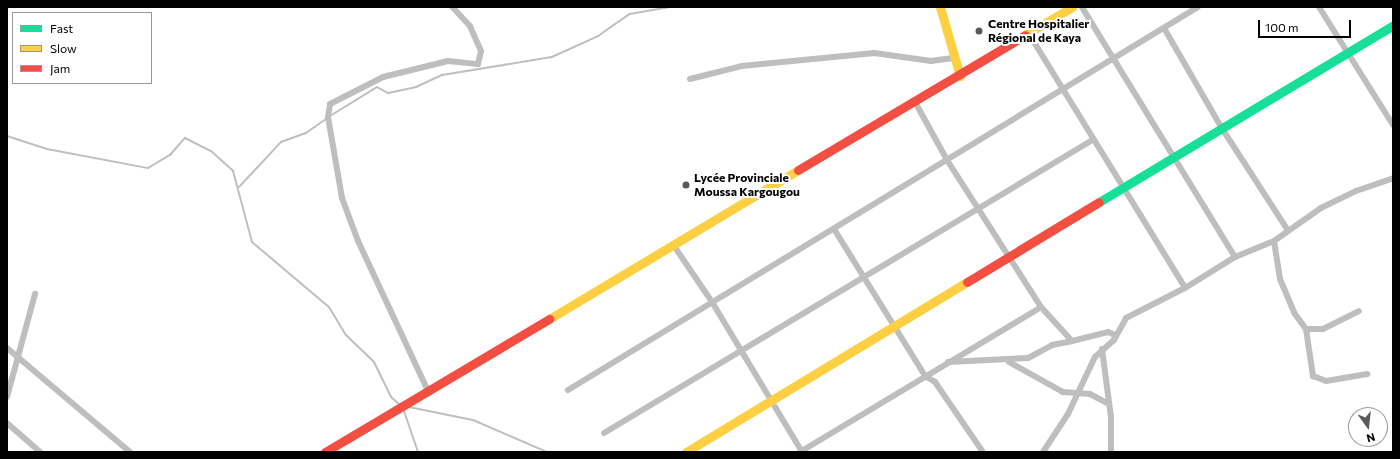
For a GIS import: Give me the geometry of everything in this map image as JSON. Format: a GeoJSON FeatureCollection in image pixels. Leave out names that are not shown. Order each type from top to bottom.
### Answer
{"type":"FeatureCollection","features":[{"type":"Feature","properties":{"kind":"street"},"geometry":{"type":"LineString","coordinates":[[428,391],[418,365],[401,340],[342,198],[328,117],[330,104],[383,77],[448,61],[478,64],[481,51],[470,26],[452,7]]}},
{"type":"Feature","properties":{"kind":"street"},"geometry":{"type":"LineString","coordinates":[[940,7],[952,58],[960,76]]}},
{"type":"Feature","properties":{"kind":"street"},"geometry":{"type":"LineString","coordinates":[[325,452],[960,76],[1072,7]]}},
{"type":"Feature","properties":{"kind":"street"},"geometry":{"type":"LineString","coordinates":[[1082,7],[1173,160],[1235,257]]}},
{"type":"Feature","properties":{"kind":"street"},"geometry":{"type":"LineString","coordinates":[[568,390],[1198,7]]}},
{"type":"Feature","properties":{"kind":"street"},"geometry":{"type":"LineString","coordinates":[[1320,7],[1393,125]]}},
{"type":"Feature","properties":{"kind":"street"},"geometry":{"type":"LineString","coordinates":[[686,452],[773,403],[1009,257],[1223,130],[1348,51],[1393,25]]}},
{"type":"Feature","properties":{"kind":"street"},"geometry":{"type":"LineString","coordinates":[[1164,28],[1223,130],[1287,229]]}},
{"type":"Feature","properties":{"kind":"street"},"geometry":{"type":"LineString","coordinates":[[1029,34],[1125,188],[1185,288]]}},
{"type":"Feature","properties":{"kind":"street"},"geometry":{"type":"LineString","coordinates":[[690,79],[742,66],[874,53],[931,61],[952,58]]}},
{"type":"Feature","properties":{"kind":"street"},"geometry":{"type":"LineString","coordinates":[[915,102],[947,160],[1041,307],[1072,341]]}},
{"type":"Feature","properties":{"kind":"street"},"geometry":{"type":"LineString","coordinates":[[604,433],[865,279],[1094,139]]}},
{"type":"Feature","properties":{"kind":"street"},"geometry":{"type":"LineString","coordinates":[[1043,452],[1078,394],[1102,349],[1116,335],[1126,318],[1185,288],[1235,257],[1274,241],[1287,229],[1356,190],[1393,178]]}},
{"type":"Feature","properties":{"kind":"street"},"geometry":{"type":"LineString","coordinates":[[834,229],[925,376],[935,382],[983,452]]}},
{"type":"Feature","properties":{"kind":"street"},"geometry":{"type":"LineString","coordinates":[[1274,241],[1280,279],[1294,314],[1306,329],[1316,380],[1367,374]]}},
{"type":"Feature","properties":{"kind":"street"},"geometry":{"type":"LineString","coordinates":[[674,246],[712,302],[802,452],[948,362],[1041,307]]}},
{"type":"Feature","properties":{"kind":"street"},"geometry":{"type":"LineString","coordinates":[[7,397],[35,294]]}},
{"type":"Feature","properties":{"kind":"street"},"geometry":{"type":"LineString","coordinates":[[1306,329],[1329,327],[1359,311]]}},
{"type":"Feature","properties":{"kind":"street"},"geometry":{"type":"LineString","coordinates":[[948,362],[1008,362],[1028,358],[1052,345],[1108,332],[1116,335]]}},
{"type":"Feature","properties":{"kind":"street"},"geometry":{"type":"LineString","coordinates":[[7,348],[130,452]]}},
{"type":"Feature","properties":{"kind":"street"},"geometry":{"type":"LineString","coordinates":[[1102,349],[1109,404],[1111,452]]}},
{"type":"Feature","properties":{"kind":"street"},"geometry":{"type":"LineString","coordinates":[[1008,362],[1062,392],[1090,394],[1109,404]]}},
{"type":"Feature","properties":{"kind":"street"},"geometry":{"type":"LineString","coordinates":[[7,423],[40,452]]}},
{"type":"Feature","properties":{"kind":"waterway"},"geometry":{"type":"LineString","coordinates":[[330,116],[377,87],[388,93],[416,87],[442,75],[552,57],[598,36],[630,14],[668,7]]}},
{"type":"Feature","properties":{"kind":"waterway"},"geometry":{"type":"LineString","coordinates":[[239,187],[281,142],[306,133],[326,119]]}},
{"type":"Feature","properties":{"kind":"waterway"},"geometry":{"type":"LineString","coordinates":[[7,136],[47,149],[148,168],[170,155],[185,138],[211,151],[233,171],[252,242],[329,307],[346,335],[374,362],[391,397],[399,404]]}},
{"type":"Feature","properties":{"kind":"waterway"},"geometry":{"type":"LineString","coordinates":[[409,407],[473,420],[547,452]]}},
{"type":"Feature","properties":{"kind":"waterway"},"geometry":{"type":"LineString","coordinates":[[403,408],[418,452]]}},
{"type":"Feature","properties":{"kind":"traffic: fast"},"geometry":{"type":"LineString","coordinates":[[1099,202],[1393,25]]}},
{"type":"Feature","properties":{"kind":"traffic: slow"},"geometry":{"type":"LineString","coordinates":[[940,7],[960,76]]}},
{"type":"Feature","properties":{"kind":"traffic: slow"},"geometry":{"type":"LineString","coordinates":[[1025,35],[1072,7]]}},
{"type":"Feature","properties":{"kind":"traffic: slow"},"geometry":{"type":"LineString","coordinates":[[549,319],[798,170]]}},
{"type":"Feature","properties":{"kind":"traffic: slow"},"geometry":{"type":"LineString","coordinates":[[686,452],[967,282]]}},
{"type":"Feature","properties":{"kind":"traffic: jam"},"geometry":{"type":"LineString","coordinates":[[798,170],[1025,35]]}},
{"type":"Feature","properties":{"kind":"traffic: jam"},"geometry":{"type":"LineString","coordinates":[[967,282],[1099,202]]}},
{"type":"Feature","properties":{"kind":"traffic: jam"},"geometry":{"type":"LineString","coordinates":[[325,452],[549,319]]}},
{"type":"Feature","properties":{"kind":"place","name":"Centre Hospitalier Régional de Kaya"},"geometry":{"type":"Point","coordinates":[979,31]}},
{"type":"Feature","properties":{"kind":"place","name":"Lycée Provinciale Moussa Kargougou"},"geometry":{"type":"Point","coordinates":[686,185]}}]}
